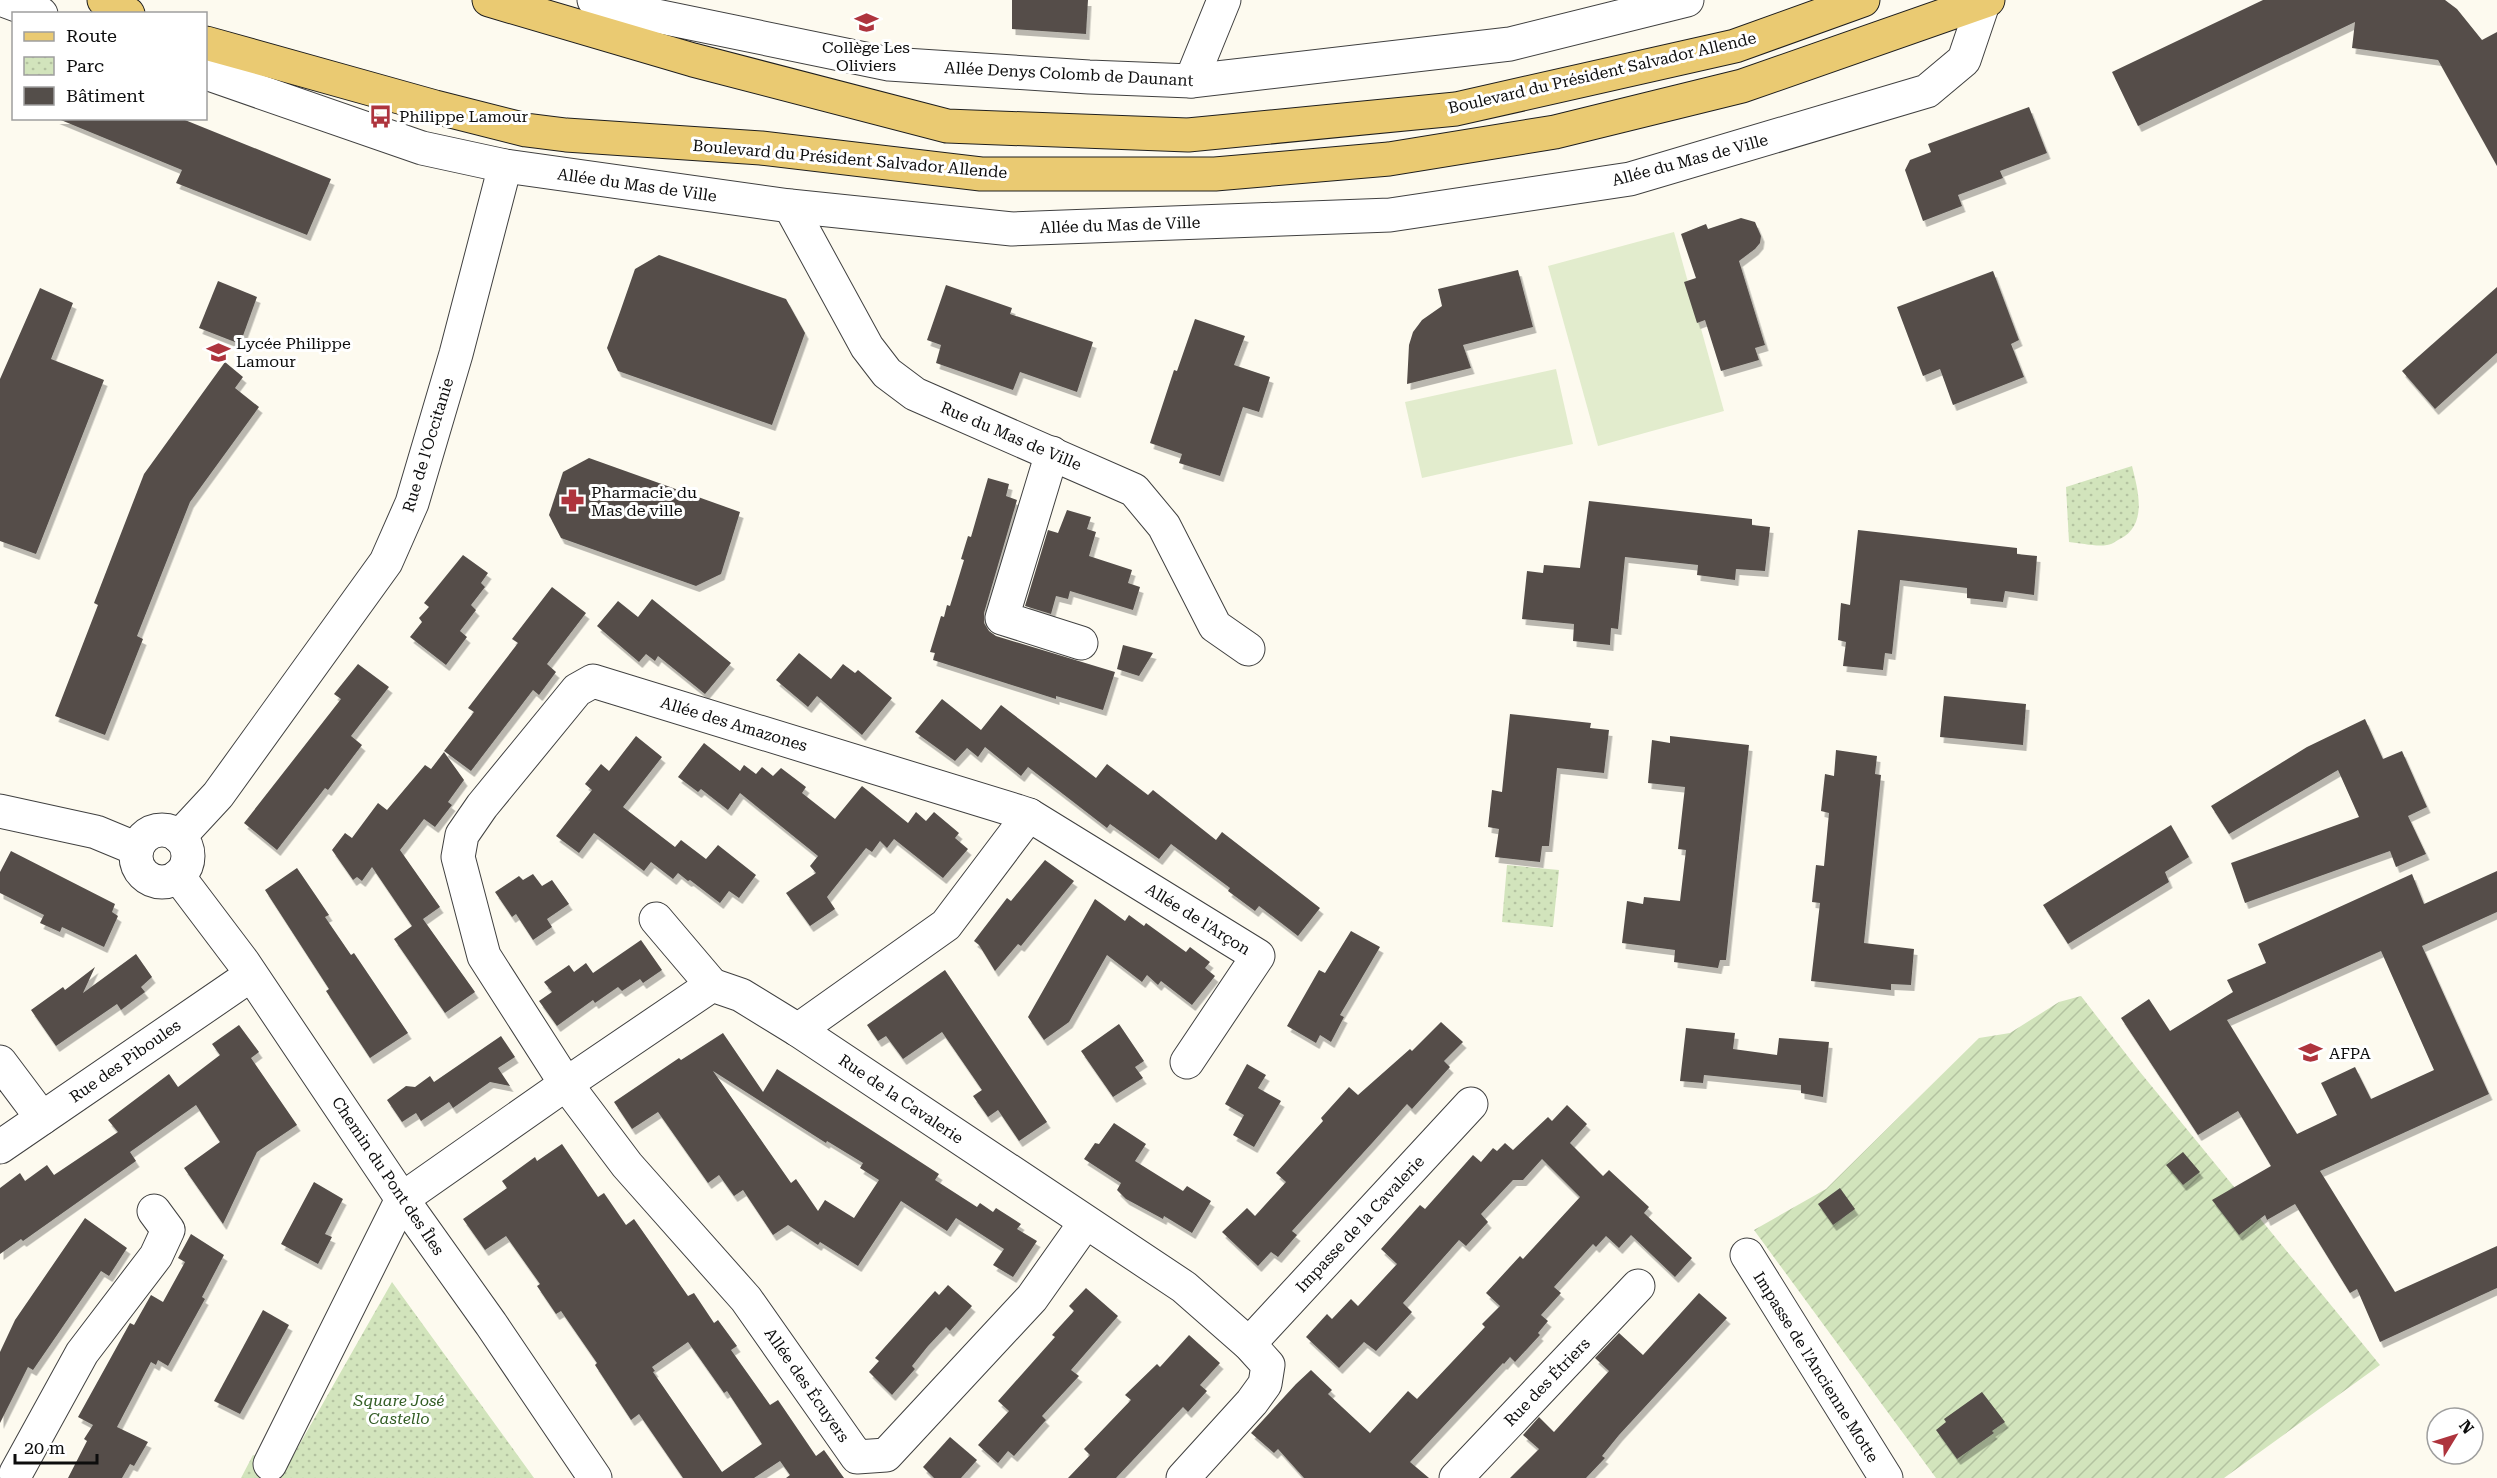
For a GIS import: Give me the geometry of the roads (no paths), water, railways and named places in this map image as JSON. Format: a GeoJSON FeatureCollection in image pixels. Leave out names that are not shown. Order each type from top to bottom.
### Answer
{"type":"FeatureCollection","features":[{"type":"Feature","properties":{"kind":"main road"},"geometry":{"type":"LineString","coordinates":[[104,0],[125,12]]}},
{"type":"Feature","properties":{"kind":"main road","name":"Boulevard du Président Salvador Allende"},"geometry":{"type":"LineString","coordinates":[[489,0],[693,60],[947,126],[1188,135],[1455,109],[1735,46],[1863,0]]}},
{"type":"Feature","properties":{"kind":"main road","name":"Boulevard du Président Salvador Allende"},"geometry":{"type":"LineString","coordinates":[[207,43],[526,130],[567,135],[761,148],[981,174],[1215,174],[1389,159],[1555,132],[1742,86],[1986,1]]}},
{"type":"Feature","properties":{"kind":"street"},"geometry":{"type":"LineString","coordinates":[[3,0],[35,12]]}},
{"type":"Feature","properties":{"kind":"street","name":"Allée Denys Colomb de Daunant"},"geometry":{"type":"LineString","coordinates":[[594,0],[642,13],[890,64],[1191,81],[1510,44],[1687,0]]}},
{"type":"Feature","properties":{"kind":"street"},"geometry":{"type":"LineString","coordinates":[[1191,81],[1224,0]]}},
{"type":"Feature","properties":{"kind":"street","name":"Allée du Mas de Ville"},"geometry":{"type":"LineString","coordinates":[[207,73],[422,148],[505,166],[790,206],[1012,229],[1390,215],[1630,179],[1928,91],[1964,60],[1986,1]]}},
{"type":"Feature","properties":{"kind":"street","name":"Rue de l'Occitanie"},"geometry":{"type":"LineString","coordinates":[[179,837],[218,795],[386,562],[412,503],[456,354],[505,166]]}},
{"type":"Feature","properties":{"kind":"street","name":"Rue du Mas de Ville"},"geometry":{"type":"LineString","coordinates":[[790,206],[867,347],[887,373],[915,394],[1134,490],[1164,525],[1215,627],[1248,649]]}},
{"type":"Feature","properties":{"kind":"street"},"geometry":{"type":"LineString","coordinates":[[1052,453],[1002,618],[1081,643]]}},
{"type":"Feature","properties":{"kind":"street","name":"Allée des Amazones"},"geometry":{"type":"LineString","coordinates":[[566,1084],[484,956],[458,857],[462,835],[482,806],[577,690],[593,681],[1029,815]]}},
{"type":"Feature","properties":{"kind":"street"},"geometry":{"type":"LineString","coordinates":[[0,811],[96,832],[137,849]]}},
{"type":"Feature","properties":{"kind":"street"},"geometry":{"type":"LineString","coordinates":[[798,1030],[946,925],[1029,815]]}},
{"type":"Feature","properties":{"kind":"street","name":"Allée de l'Arçon"},"geometry":{"type":"LineString","coordinates":[[1029,815],[1258,956],[1186,1062]]}},
{"type":"Feature","properties":{"kind":"street"},"geometry":{"type":"LineString","coordinates":[[158,831],[166,831],[179,837],[187,852],[187,861],[178,876],[165,882],[151,880],[144,876],[136,864],[137,849],[145,837],[158,831]]}},
{"type":"Feature","properties":{"kind":"street","name":"Chemin du Pont des Îles"},"geometry":{"type":"LineString","coordinates":[[178,876],[251,975],[402,1199],[595,1478]]}},
{"type":"Feature","properties":{"kind":"street"},"geometry":{"type":"LineString","coordinates":[[270,1464],[402,1199],[566,1084],[712,986],[656,919]]}},
{"type":"Feature","properties":{"kind":"street","name":"Rue des Piboules"},"geometry":{"type":"LineString","coordinates":[[0,1146],[251,975]]}},
{"type":"Feature","properties":{"kind":"street","name":"Rue de la Cavalerie"},"geometry":{"type":"LineString","coordinates":[[712,986],[741,995],[798,1030],[1184,1287],[1249,1344],[1268,1365],[1265,1384],[1252,1402],[1183,1478]]}},
{"type":"Feature","properties":{"kind":"street"},"geometry":{"type":"LineString","coordinates":[[0,1062],[42,1118]]}},
{"type":"Feature","properties":{"kind":"street","name":"Allée des Écuyers"},"geometry":{"type":"LineString","coordinates":[[566,1084],[627,1165],[746,1299],[857,1457],[886,1455],[1032,1298],[1085,1223]]}},
{"type":"Feature","properties":{"kind":"street","name":"Impasse de la Cavalerie"},"geometry":{"type":"LineString","coordinates":[[1249,1344],[1471,1104]]}},
{"type":"Feature","properties":{"kind":"street"},"geometry":{"type":"LineString","coordinates":[[10,1471],[82,1353],[156,1256],[168,1230],[154,1211]]}},
{"type":"Feature","properties":{"kind":"street","name":"Impasse de l'Ancienne Motte"},"geometry":{"type":"LineString","coordinates":[[1747,1255],[1886,1478]]}},
{"type":"Feature","properties":{"kind":"street","name":"Rue des Étriers"},"geometry":{"type":"LineString","coordinates":[[1456,1478],[1638,1286]]}},
{"type":"Feature","properties":{"kind":"place","name":"Collège Les Oliviers"},"geometry":{"type":"Point","coordinates":[866,22]}},
{"type":"Feature","properties":{"kind":"place","name":"Philippe Lamour"},"geometry":{"type":"Point","coordinates":[381,116]}},
{"type":"Feature","properties":{"kind":"place","name":"Lycée Philippe Lamour"},"geometry":{"type":"Point","coordinates":[218,352]}},
{"type":"Feature","properties":{"kind":"place","name":"Pharmacie du Mas de ville"},"geometry":{"type":"Point","coordinates":[573,501]}},
{"type":"Feature","properties":{"kind":"place","name":"AFPA"},"geometry":{"type":"Point","coordinates":[2311,1053]}},
{"type":"Feature","properties":{"kind":"park label","name":"Square José Castello"},"geometry":{"type":"Point","coordinates":[399,1409]}}]}
